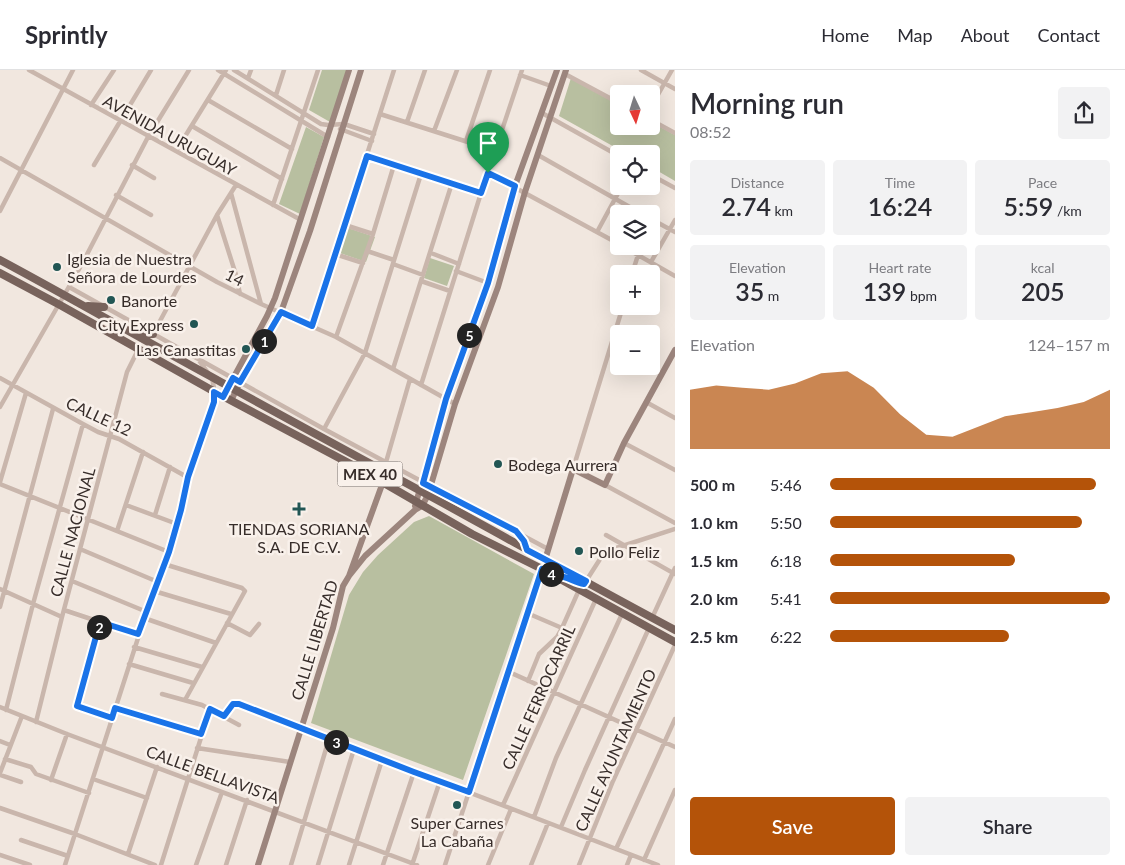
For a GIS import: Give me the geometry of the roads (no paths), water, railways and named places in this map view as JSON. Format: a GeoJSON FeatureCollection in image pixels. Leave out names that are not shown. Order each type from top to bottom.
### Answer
{"type":"FeatureCollection","features":[{"type":"Feature","properties":{"kind":"main road","name":"MEX 40"},"geometry":{"type":"LineString","coordinates":[[0,260],[212,378],[430,491]]}},
{"type":"Feature","properties":{"kind":"main road","name":"MEX 40"},"geometry":{"type":"LineString","coordinates":[[0,273],[223,397],[383,482],[418,506]]}},
{"type":"Feature","properties":{"kind":"main road"},"geometry":{"type":"LineString","coordinates":[[85,306],[104,307]]}},
{"type":"Feature","properties":{"kind":"main road"},"geometry":{"type":"LineString","coordinates":[[136,335],[153,334]]}},
{"type":"Feature","properties":{"kind":"main road"},"geometry":{"type":"LineString","coordinates":[[430,491],[527,550],[675,630]]}},
{"type":"Feature","properties":{"kind":"main road"},"geometry":{"type":"LineString","coordinates":[[418,506],[542,569],[675,644]]}},
{"type":"Feature","properties":{"kind":"main road"},"geometry":{"type":"LineString","coordinates":[[516,531],[524,541],[527,550]]}},
{"type":"Feature","properties":{"kind":"main road"},"geometry":{"type":"LineString","coordinates":[[554,576],[564,577],[580,584],[586,581]]}},
{"type":"Feature","properties":{"kind":"street","name":"AVENIDA URUGUAY"},"geometry":{"type":"LineString","coordinates":[[28,70],[273,205],[300,223]]}},
{"type":"Feature","properties":{"kind":"street"},"geometry":{"type":"LineString","coordinates":[[0,211],[73,70]]}},
{"type":"Feature","properties":{"kind":"street"},"geometry":{"type":"LineString","coordinates":[[91,105],[114,70]]}},
{"type":"Feature","properties":{"kind":"street"},"geometry":{"type":"LineString","coordinates":[[94,166],[151,70]]}},
{"type":"Feature","properties":{"kind":"street"},"geometry":{"type":"LineString","coordinates":[[0,407],[60,305],[132,165],[188,70]]}},
{"type":"Feature","properties":{"kind":"street"},"geometry":{"type":"LineString","coordinates":[[218,70],[225,72],[328,137]]}},
{"type":"Feature","properties":{"kind":"street"},"geometry":{"type":"LineString","coordinates":[[234,70],[321,124],[374,134]]}},
{"type":"Feature","properties":{"kind":"street"},"geometry":{"type":"LineString","coordinates":[[248,78],[251,70]]}},
{"type":"Feature","properties":{"kind":"street"},"geometry":{"type":"LineString","coordinates":[[276,95],[284,70]]}},
{"type":"Feature","properties":{"kind":"street"},"geometry":{"type":"LineString","coordinates":[[273,205],[318,70]]}},
{"type":"Feature","properties":{"kind":"street"},"geometry":{"type":"LineString","coordinates":[[231,401],[233,378],[271,308],[350,70]]}},
{"type":"Feature","properties":{"kind":"street"},"geometry":{"type":"LineString","coordinates":[[223,397],[240,382],[281,312],[310,230],[361,70]]}},
{"type":"Feature","properties":{"kind":"street"},"geometry":{"type":"LineString","coordinates":[[312,326],[394,70]]}},
{"type":"Feature","properties":{"kind":"street"},"geometry":{"type":"LineString","coordinates":[[407,122],[425,70]]}},
{"type":"Feature","properties":{"kind":"street"},"geometry":{"type":"LineString","coordinates":[[434,131],[457,70]]}},
{"type":"Feature","properties":{"kind":"street"},"geometry":{"type":"LineString","coordinates":[[466,141],[490,70]]}},
{"type":"Feature","properties":{"kind":"street"},"geometry":{"type":"LineString","coordinates":[[418,506],[446,399],[488,283],[515,186],[556,70]]}},
{"type":"Feature","properties":{"kind":"street"},"geometry":{"type":"LineString","coordinates":[[641,70],[675,89]]}},
{"type":"Feature","properties":{"kind":"street"},"geometry":{"type":"LineString","coordinates":[[660,92],[672,70]]}},
{"type":"Feature","properties":{"kind":"street"},"geometry":{"type":"LineString","coordinates":[[176,151],[225,72]]}},
{"type":"Feature","properties":{"kind":"street"},"geometry":{"type":"LineString","coordinates":[[421,386],[456,271],[521,72],[551,86]]}},
{"type":"Feature","properties":{"kind":"street"},"geometry":{"type":"LineString","coordinates":[[349,576],[365,556],[418,506],[430,491],[455,404],[495,294],[525,192],[566,72],[610,97]]}},
{"type":"Feature","properties":{"kind":"street"},"geometry":{"type":"LineString","coordinates":[[208,100],[292,149]]}},
{"type":"Feature","properties":{"kind":"street"},"geometry":{"type":"LineString","coordinates":[[542,113],[610,151]]}},
{"type":"Feature","properties":{"kind":"street"},"geometry":{"type":"LineString","coordinates":[[380,114],[496,151]]}},
{"type":"Feature","properties":{"kind":"street"},"geometry":{"type":"LineString","coordinates":[[660,125],[675,133]]}},
{"type":"Feature","properties":{"kind":"street"},"geometry":{"type":"LineString","coordinates":[[192,126],[282,179]]}},
{"type":"Feature","properties":{"kind":"street"},"geometry":{"type":"LineString","coordinates":[[343,127],[372,141]]}},
{"type":"Feature","properties":{"kind":"street"},"geometry":{"type":"LineString","coordinates":[[538,155],[626,205]]}},
{"type":"Feature","properties":{"kind":"street"},"geometry":{"type":"LineString","coordinates":[[367,156],[481,193]]}},
{"type":"Feature","properties":{"kind":"street","name":"14"},"geometry":{"type":"LineString","coordinates":[[0,158],[189,267],[240,294],[336,338],[455,404]]}},
{"type":"Feature","properties":{"kind":"street"},"geometry":{"type":"LineString","coordinates":[[132,165],[154,178]]}},
{"type":"Feature","properties":{"kind":"street"},"geometry":{"type":"LineString","coordinates":[[336,338],[363,263],[394,165]]}},
{"type":"Feature","properties":{"kind":"street"},"geometry":{"type":"LineString","coordinates":[[488,173],[610,239]]}},
{"type":"Feature","properties":{"kind":"street"},"geometry":{"type":"LineString","coordinates":[[324,429],[365,353],[422,174]]}},
{"type":"Feature","properties":{"kind":"street"},"geometry":{"type":"LineString","coordinates":[[660,179],[675,188]]}},
{"type":"Feature","properties":{"kind":"street"},"geometry":{"type":"LineString","coordinates":[[393,369],[452,184]]}},
{"type":"Feature","properties":{"kind":"street"},"geometry":{"type":"LineString","coordinates":[[153,334],[217,215],[236,185]]}},
{"type":"Feature","properties":{"kind":"street"},"geometry":{"type":"LineString","coordinates":[[231,193],[261,304]]}},
{"type":"Feature","properties":{"kind":"street"},"geometry":{"type":"LineString","coordinates":[[116,195],[151,215]]}},
{"type":"Feature","properties":{"kind":"street"},"geometry":{"type":"LineString","coordinates":[[596,232],[617,195]]}},
{"type":"Feature","properties":{"kind":"street"},"geometry":{"type":"LineString","coordinates":[[217,215],[240,294]]}},
{"type":"Feature","properties":{"kind":"street"},"geometry":{"type":"LineString","coordinates":[[651,262],[673,231],[675,220]]}},
{"type":"Feature","properties":{"kind":"street"},"geometry":{"type":"LineString","coordinates":[[300,223],[310,230]]}},
{"type":"Feature","properties":{"kind":"street"},"geometry":{"type":"LineString","coordinates":[[660,224],[673,231]]}},
{"type":"Feature","properties":{"kind":"street"},"geometry":{"type":"LineString","coordinates":[[345,225],[372,234]]}},
{"type":"Feature","properties":{"kind":"street"},"geometry":{"type":"LineString","coordinates":[[367,251],[423,275]]}},
{"type":"Feature","properties":{"kind":"street"},"geometry":{"type":"LineString","coordinates":[[431,253],[459,264]]}},
{"type":"Feature","properties":{"kind":"street"},"geometry":{"type":"LineString","coordinates":[[335,254],[363,263]]}},
{"type":"Feature","properties":{"kind":"street"},"geometry":{"type":"LineString","coordinates":[[635,265],[638,255],[675,276]]}},
{"type":"Feature","properties":{"kind":"street"},"geometry":{"type":"LineString","coordinates":[[456,271],[488,283]]}},
{"type":"Feature","properties":{"kind":"street"},"geometry":{"type":"LineString","coordinates":[[421,281],[450,291]]}},
{"type":"Feature","properties":{"kind":"street"},"geometry":{"type":"LineString","coordinates":[[69,287],[386,462],[422,487]]}},
{"type":"Feature","properties":{"kind":"street"},"geometry":{"type":"LineString","coordinates":[[545,560],[619,315]]}},
{"type":"Feature","properties":{"kind":"street","name":"CALLE NACIONAL"},"geometry":{"type":"LineString","coordinates":[[36,722],[127,372],[138,350]]}},
{"type":"Feature","properties":{"kind":"street"},"geometry":{"type":"LineString","coordinates":[[605,485],[624,443],[675,350]]}},
{"type":"Feature","properties":{"kind":"street"},"geometry":{"type":"LineString","coordinates":[[65,865],[138,634],[169,552],[188,477],[214,402],[212,378],[198,359]]}},
{"type":"Feature","properties":{"kind":"street","name":"CALLE 12"},"geometry":{"type":"LineString","coordinates":[[0,378],[83,424],[143,452],[188,477]]}},
{"type":"Feature","properties":{"kind":"street"},"geometry":{"type":"LineString","coordinates":[[386,462],[410,379]]}},
{"type":"Feature","properties":{"kind":"street"},"geometry":{"type":"LineString","coordinates":[[26,392],[0,483],[169,552]]}},
{"type":"Feature","properties":{"kind":"street"},"geometry":{"type":"LineString","coordinates":[[646,402],[675,418]]}},
{"type":"Feature","properties":{"kind":"street"},"geometry":{"type":"LineString","coordinates":[[0,607],[2,590],[53,408]]}},
{"type":"Feature","properties":{"kind":"street"},"geometry":{"type":"LineString","coordinates":[[6,710],[59,507],[83,424]]}},
{"type":"Feature","properties":{"kind":"street"},"geometry":{"type":"LineString","coordinates":[[624,443],[675,470]]}},
{"type":"Feature","properties":{"kind":"street"},"geometry":{"type":"LineString","coordinates":[[118,531],[143,452]]}},
{"type":"Feature","properties":{"kind":"street"},"geometry":{"type":"LineString","coordinates":[[155,515],[170,467]]}},
{"type":"Feature","properties":{"kind":"street"},"geometry":{"type":"LineString","coordinates":[[573,469],[675,523]]}},
{"type":"Feature","properties":{"kind":"street","name":"CALLE LIBERTAD"},"geometry":{"type":"LineString","coordinates":[[258,865],[333,628],[343,586],[349,576],[383,482]]}},
{"type":"Feature","properties":{"kind":"street"},"geometry":{"type":"LineString","coordinates":[[430,491],[516,531],[548,549]]}},
{"type":"Feature","properties":{"kind":"street"},"geometry":{"type":"LineString","coordinates":[[126,505],[177,524]]}},
{"type":"Feature","properties":{"kind":"street"},"geometry":{"type":"LineString","coordinates":[[586,581],[604,553],[675,529]]}},
{"type":"Feature","properties":{"kind":"street"},"geometry":{"type":"LineString","coordinates":[[606,535],[674,572],[652,618]]}},
{"type":"Feature","properties":{"kind":"street"},"geometry":{"type":"LineString","coordinates":[[80,549],[158,582]]}},
{"type":"Feature","properties":{"kind":"street"},"geometry":{"type":"LineString","coordinates":[[164,564],[244,590],[243,596],[231,614],[185,700]]}},
{"type":"Feature","properties":{"kind":"street"},"geometry":{"type":"LineString","coordinates":[[445,865],[542,569]]}},
{"type":"Feature","properties":{"kind":"street"},"geometry":{"type":"LineString","coordinates":[[72,581],[147,612]]}},
{"type":"Feature","properties":{"kind":"street"},"geometry":{"type":"LineString","coordinates":[[2,590],[62,617]]}},
{"type":"Feature","properties":{"kind":"street","name":"CALLE FERROCARRIL"},"geometry":{"type":"LineString","coordinates":[[528,681],[539,654],[557,636],[562,628],[579,590]]}},
{"type":"Feature","properties":{"kind":"street"},"geometry":{"type":"LineString","coordinates":[[154,591],[231,614]]}},
{"type":"Feature","properties":{"kind":"street","name":"CALLE FERROCARRIL"},"geometry":{"type":"LineString","coordinates":[[503,805],[596,599]]}},
{"type":"Feature","properties":{"kind":"street"},"geometry":{"type":"LineString","coordinates":[[64,610],[138,634]]}},
{"type":"Feature","properties":{"kind":"street"},"geometry":{"type":"LineString","coordinates":[[527,613],[562,628]]}},
{"type":"Feature","properties":{"kind":"street"},"geometry":{"type":"LineString","coordinates":[[534,817],[556,758],[622,614]]}},
{"type":"Feature","properties":{"kind":"street"},"geometry":{"type":"LineString","coordinates":[[144,618],[216,643]]}},
{"type":"Feature","properties":{"kind":"street"},"geometry":{"type":"LineString","coordinates":[[100,622],[77,706],[112,718]]}},
{"type":"Feature","properties":{"kind":"street"},"geometry":{"type":"LineString","coordinates":[[227,623],[250,635],[259,624]]}},
{"type":"Feature","properties":{"kind":"street"},"geometry":{"type":"LineString","coordinates":[[561,827],[649,628]]}},
{"type":"Feature","properties":{"kind":"street","name":"CALLE AYUNTAMIENTO"},"geometry":{"type":"LineString","coordinates":[[579,865],[675,644]]}},
{"type":"Feature","properties":{"kind":"street"},"geometry":{"type":"LineString","coordinates":[[134,647],[202,667]]}},
{"type":"Feature","properties":{"kind":"street"},"geometry":{"type":"LineString","coordinates":[[129,664],[193,683]]}},
{"type":"Feature","properties":{"kind":"street"},"geometry":{"type":"LineString","coordinates":[[507,671],[675,747]]}},
{"type":"Feature","properties":{"kind":"street"},"geometry":{"type":"LineString","coordinates":[[162,694],[196,702],[239,724]]}},
{"type":"Feature","properties":{"kind":"street"},"geometry":{"type":"LineString","coordinates":[[224,716],[232,705],[237,703],[658,865]]}},
{"type":"Feature","properties":{"kind":"street","name":"CALLE BELLAVISTA"},"geometry":{"type":"LineString","coordinates":[[0,707],[414,864]]}},
{"type":"Feature","properties":{"kind":"street"},"geometry":{"type":"LineString","coordinates":[[115,708],[201,734]]}},
{"type":"Feature","properties":{"kind":"street"},"geometry":{"type":"LineString","coordinates":[[161,865],[210,709]]}},
{"type":"Feature","properties":{"kind":"street"},"geometry":{"type":"LineString","coordinates":[[21,782],[0,774],[22,716]]}},
{"type":"Feature","properties":{"kind":"street"},"geometry":{"type":"LineString","coordinates":[[616,849],[675,719]]}},
{"type":"Feature","properties":{"kind":"street"},"geometry":{"type":"LineString","coordinates":[[51,780],[67,734]]}},
{"type":"Feature","properties":{"kind":"street"},"geometry":{"type":"LineString","coordinates":[[291,865],[328,739]]}},
{"type":"Feature","properties":{"kind":"street"},"geometry":{"type":"LineString","coordinates":[[0,741],[10,744]]}},
{"type":"Feature","properties":{"kind":"street"},"geometry":{"type":"LineString","coordinates":[[197,748],[290,762]]}},
{"type":"Feature","properties":{"kind":"street"},"geometry":{"type":"LineString","coordinates":[[318,865],[354,749]]}},
{"type":"Feature","properties":{"kind":"street"},"geometry":{"type":"LineString","coordinates":[[5,759],[31,767],[36,774],[89,793]]}},
{"type":"Feature","properties":{"kind":"street"},"geometry":{"type":"LineString","coordinates":[[349,865],[382,760]]}},
{"type":"Feature","properties":{"kind":"street"},"geometry":{"type":"LineString","coordinates":[[128,854],[158,767]]}},
{"type":"Feature","properties":{"kind":"street"},"geometry":{"type":"LineString","coordinates":[[383,865],[414,772]]}},
{"type":"Feature","properties":{"kind":"street"},"geometry":{"type":"LineString","coordinates":[[93,779],[147,798]]}},
{"type":"Feature","properties":{"kind":"street"},"geometry":{"type":"LineString","coordinates":[[414,864],[440,781]]}},
{"type":"Feature","properties":{"kind":"street"},"geometry":{"type":"LineString","coordinates":[[644,860],[675,790]]}},
{"type":"Feature","properties":{"kind":"street"},"geometry":{"type":"LineString","coordinates":[[196,865],[222,792]]}},
{"type":"Feature","properties":{"kind":"street"},"geometry":{"type":"LineString","coordinates":[[226,865],[246,800]]}},
{"type":"Feature","properties":{"kind":"street"},"geometry":{"type":"LineString","coordinates":[[0,808],[155,865]]}},
{"type":"Feature","properties":{"kind":"street"},"geometry":{"type":"LineString","coordinates":[[488,865],[511,809]]}},
{"type":"Feature","properties":{"kind":"street"},"geometry":{"type":"LineString","coordinates":[[531,865],[548,823]]}},
{"type":"Feature","properties":{"kind":"street"},"geometry":{"type":"LineString","coordinates":[[21,840],[68,856]]}},
{"type":"Feature","properties":{"kind":"street"},"geometry":{"type":"LineString","coordinates":[[0,855],[30,865]]}},
{"type":"Feature","properties":{"kind":"street"},"geometry":{"type":"LineString","coordinates":[[627,865],[631,855]]}},
{"type":"Feature","properties":{"kind":"place","name":"Iglesia de Nuestra Señora de Lourdes"},"geometry":{"type":"Point","coordinates":[57,267]}},
{"type":"Feature","properties":{"kind":"place","name":"Banorte"},"geometry":{"type":"Point","coordinates":[111,300]}},
{"type":"Feature","properties":{"kind":"place","name":"City Express"},"geometry":{"type":"Point","coordinates":[194,324]}},
{"type":"Feature","properties":{"kind":"place","name":"Las Canastitas"},"geometry":{"type":"Point","coordinates":[246,349]}},
{"type":"Feature","properties":{"kind":"place","name":"Bodega Aurrera"},"geometry":{"type":"Point","coordinates":[498,464]}},
{"type":"Feature","properties":{"kind":"place","name":"TIENDAS SORIANA S.A. DE C.V."},"geometry":{"type":"Point","coordinates":[299,509]}},
{"type":"Feature","properties":{"kind":"place","name":"Pollo Feliz"},"geometry":{"type":"Point","coordinates":[579,551]}},
{"type":"Feature","properties":{"kind":"place","name":"Super Carnes La Cabaña"},"geometry":{"type":"Point","coordinates":[457,805]}}]}
